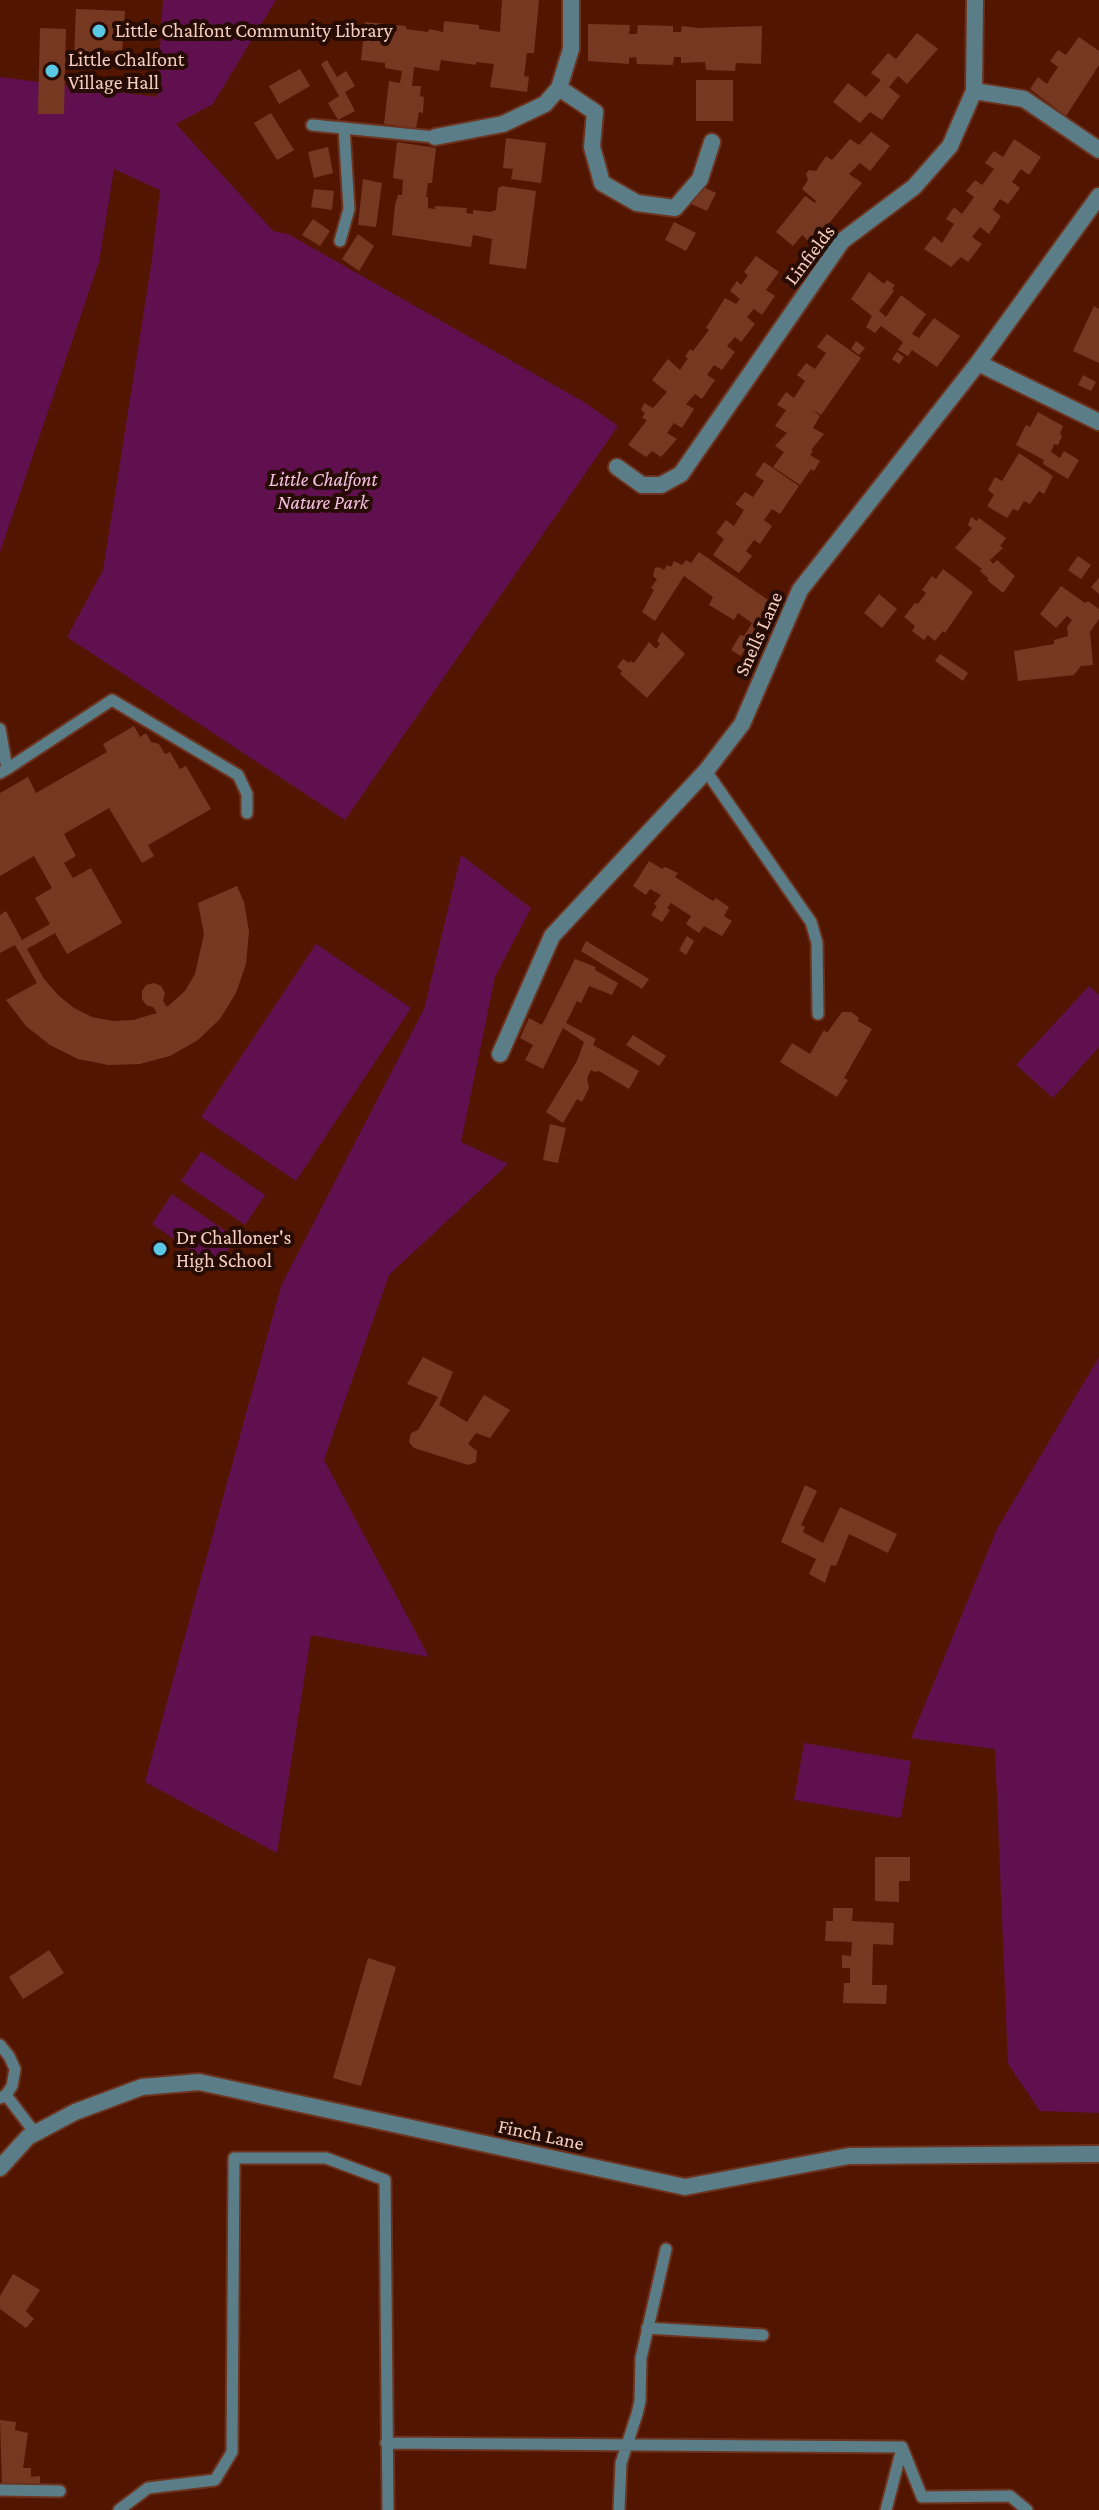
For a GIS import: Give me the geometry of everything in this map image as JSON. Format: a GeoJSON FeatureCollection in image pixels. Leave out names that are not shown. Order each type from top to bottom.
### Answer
{"type":"FeatureCollection","features":[{"type":"Feature","properties":{"kind":"street"},"geometry":{"type":"LineString","coordinates":[[435,137],[503,124],[545,104],[559,88],[571,49],[571,0]]}},
{"type":"Feature","properties":{"kind":"street","name":"Linfields"},"geometry":{"type":"LineString","coordinates":[[617,467],[642,485],[661,485],[681,474],[842,241],[914,187],[950,146],[974,91],[975,0]]}},
{"type":"Feature","properties":{"kind":"street"},"geometry":{"type":"LineString","coordinates":[[559,88],[595,112],[592,147],[602,183],[637,203],[675,208],[700,179],[712,142]]}},
{"type":"Feature","properties":{"kind":"street"},"geometry":{"type":"LineString","coordinates":[[974,91],[1024,99],[1099,150]]}},
{"type":"Feature","properties":{"kind":"street","name":"Snells Lane"},"geometry":{"type":"LineString","coordinates":[[500,1054],[552,936],[706,771],[742,724],[800,590],[978,363],[1099,196]]}},
{"type":"Feature","properties":{"kind":"street"},"geometry":{"type":"LineString","coordinates":[[978,363],[1099,422]]}},
{"type":"Feature","properties":{"kind":"street","name":"Finch Lane"},"geometry":{"type":"LineString","coordinates":[[0,2168],[28,2137],[75,2112],[142,2087],[199,2082],[685,2187],[849,2156],[1099,2154]]}},
{"type":"Feature","properties":{"kind":"lane"},"geometry":{"type":"LineString","coordinates":[[312,125],[435,137]]}},
{"type":"Feature","properties":{"kind":"lane"},"geometry":{"type":"LineString","coordinates":[[340,241],[349,209],[344,128]]}},
{"type":"Feature","properties":{"kind":"lane"},"geometry":{"type":"LineString","coordinates":[[0,729],[4,771],[112,700],[238,775],[247,794],[247,813]]}},
{"type":"Feature","properties":{"kind":"lane"},"geometry":{"type":"LineString","coordinates":[[706,771],[811,922],[817,943],[818,1014]]}},
{"type":"Feature","properties":{"kind":"lane"},"geometry":{"type":"LineString","coordinates":[[0,2045],[15,2069],[12,2086],[3,2097],[35,2133]]}},
{"type":"Feature","properties":{"kind":"lane"},"geometry":{"type":"LineString","coordinates":[[119,2510],[148,2488],[215,2480],[232,2452],[234,2158],[326,2158],[385,2180],[388,2510]]}},
{"type":"Feature","properties":{"kind":"lane"},"geometry":{"type":"LineString","coordinates":[[619,2510],[621,2463],[640,2401],[641,2358],[666,2249]]}},
{"type":"Feature","properties":{"kind":"lane"},"geometry":{"type":"LineString","coordinates":[[647,2328],[763,2335]]}},
{"type":"Feature","properties":{"kind":"lane"},"geometry":{"type":"LineString","coordinates":[[386,2443],[902,2447]]}},
{"type":"Feature","properties":{"kind":"lane"},"geometry":{"type":"LineString","coordinates":[[886,2510],[902,2447]]}},
{"type":"Feature","properties":{"kind":"lane"},"geometry":{"type":"LineString","coordinates":[[902,2447],[922,2497],[1010,2496],[1027,2510]]}},
{"type":"Feature","properties":{"kind":"lane"},"geometry":{"type":"LineString","coordinates":[[0,2490],[60,2491]]}},
{"type":"Feature","properties":{"kind":"green space","name":"Little Chalfont Nature Park"},"geometry":{"type":"Polygon","coordinates":[[[163,0],[276,0],[213,104],[176,124],[273,231],[288,234],[584,402],[618,426],[345,820],[67,637],[103,570],[160,190],[114,169],[99,262],[0,552],[0,77],[157,97],[163,0]]]}},
{"type":"Feature","properties":{"kind":"green space"},"geometry":{"type":"Polygon","coordinates":[[[461,855],[531,908],[495,977],[461,1142],[508,1164],[389,1275],[324,1460],[429,1657],[311,1635],[277,1853],[145,1782],[281,1286],[424,1009],[461,855]]]}},
{"type":"Feature","properties":{"kind":"green space"},"geometry":{"type":"Polygon","coordinates":[[[316,944],[411,1008],[296,1181],[201,1117],[316,944]]]}},
{"type":"Feature","properties":{"kind":"green space"},"geometry":{"type":"Polygon","coordinates":[[[1089,986],[1099,995],[1099,1047],[1053,1098],[1016,1065],[1089,986]]]}},
{"type":"Feature","properties":{"kind":"green space"},"geometry":{"type":"Polygon","coordinates":[[[201,1151],[265,1195],[245,1225],[181,1181],[201,1151]]]}},
{"type":"Feature","properties":{"kind":"green space"},"geometry":{"type":"Polygon","coordinates":[[[172,1194],[236,1238],[216,1268],[152,1224],[172,1194]]]}},
{"type":"Feature","properties":{"kind":"green space"},"geometry":{"type":"Polygon","coordinates":[[[1099,1357],[1099,2113],[1040,2111],[1008,2064],[995,1749],[911,1738],[997,1529],[1099,1357]]]}},
{"type":"Feature","properties":{"kind":"green space"},"geometry":{"type":"Polygon","coordinates":[[[804,1743],[911,1761],[901,1818],[794,1800],[804,1743]]]}},
{"type":"Feature","properties":{"kind":"building"},"geometry":{"type":"Polygon","coordinates":[[[502,0],[539,0],[534,53],[527,53],[524,76],[529,77],[527,92],[490,87],[494,64],[441,60],[439,71],[414,67],[412,86],[421,86],[420,96],[424,97],[423,113],[419,112],[416,128],[384,124],[389,81],[400,83],[402,71],[385,68],[385,63],[361,60],[365,22],[443,32],[444,21],[479,25],[479,29],[500,32],[502,0]]]}},
{"type":"Feature","properties":{"kind":"building","name":"Little Chalfont Community Library"},"geometry":{"type":"Polygon","coordinates":[[[76,9],[125,11],[122,51],[94,50],[94,57],[74,56],[76,9]]]}},
{"type":"Feature","properties":{"kind":"building"},"geometry":{"type":"Polygon","coordinates":[[[588,24],[630,25],[629,34],[637,34],[638,25],[673,26],[673,32],[681,32],[682,26],[762,26],[761,64],[736,63],[735,71],[706,70],[705,62],[681,63],[681,57],[674,57],[673,65],[637,64],[636,57],[629,58],[629,64],[588,61],[588,24]]]}},
{"type":"Feature","properties":{"kind":"building","name":"Little Chalfont Village Hall"},"geometry":{"type":"Polygon","coordinates":[[[40,28],[66,29],[64,114],[38,114],[40,28]]]}},
{"type":"Feature","properties":{"kind":"building"},"geometry":{"type":"Polygon","coordinates":[[[917,33],[938,49],[907,84],[898,76],[889,87],[900,96],[882,120],[870,112],[860,123],[833,102],[848,83],[866,97],[881,80],[871,73],[888,53],[896,59],[917,33]]]}},
{"type":"Feature","properties":{"kind":"building"},"geometry":{"type":"Polygon","coordinates":[[[1079,37],[1099,51],[1099,65],[1066,116],[1030,89],[1038,77],[1047,84],[1058,67],[1050,61],[1058,50],[1066,55],[1079,37]]]}},
{"type":"Feature","properties":{"kind":"building"},"geometry":{"type":"Polygon","coordinates":[[[327,60],[337,77],[346,71],[355,86],[345,92],[355,111],[338,120],[328,103],[339,96],[321,64],[327,60]]]}},
{"type":"Feature","properties":{"kind":"building"},"geometry":{"type":"Polygon","coordinates":[[[300,69],[310,86],[279,104],[269,86],[300,69]]]}},
{"type":"Feature","properties":{"kind":"building"},"geometry":{"type":"Polygon","coordinates":[[[696,80],[733,80],[733,121],[696,121],[696,80]]]}},
{"type":"Feature","properties":{"kind":"building"},"geometry":{"type":"Polygon","coordinates":[[[271,113],[294,150],[277,160],[254,123],[271,113]]]}},
{"type":"Feature","properties":{"kind":"building"},"geometry":{"type":"Polygon","coordinates":[[[871,132],[890,146],[870,171],[860,163],[849,174],[862,183],[812,244],[802,235],[793,246],[776,232],[805,196],[815,203],[802,189],[808,180],[806,174],[809,170],[816,171],[826,156],[832,160],[850,139],[859,145],[871,132]]]}},
{"type":"Feature","properties":{"kind":"building"},"geometry":{"type":"Polygon","coordinates":[[[506,138],[546,143],[541,183],[511,179],[513,169],[503,168],[506,138]]]}},
{"type":"Feature","properties":{"kind":"building"},"geometry":{"type":"Polygon","coordinates":[[[1014,139],[1041,157],[1029,175],[1021,169],[1012,182],[1020,188],[1008,204],[1000,199],[993,210],[1001,216],[989,234],[980,227],[972,237],[982,244],[968,262],[961,257],[951,267],[924,249],[934,236],[942,243],[954,224],[946,219],[954,207],[962,214],[974,197],[966,191],[975,180],[982,185],[994,169],[985,163],[994,151],[1003,157],[1014,139]]]}},
{"type":"Feature","properties":{"kind":"building"},"geometry":{"type":"Polygon","coordinates":[[[397,142],[436,148],[432,183],[428,183],[426,197],[428,208],[467,208],[466,213],[473,214],[473,210],[491,212],[496,210],[498,188],[502,186],[536,191],[526,269],[489,264],[492,239],[473,235],[471,247],[392,235],[395,205],[398,195],[402,195],[403,180],[393,178],[397,142]]]}},
{"type":"Feature","properties":{"kind":"building"},"geometry":{"type":"Polygon","coordinates":[[[328,147],[333,173],[314,178],[308,152],[328,147]]]}},
{"type":"Feature","properties":{"kind":"building"},"geometry":{"type":"Polygon","coordinates":[[[363,179],[382,183],[376,227],[358,225],[363,179]]]}},
{"type":"Feature","properties":{"kind":"building"},"geometry":{"type":"Polygon","coordinates":[[[699,185],[716,193],[707,211],[691,204],[699,185]]]}},
{"type":"Feature","properties":{"kind":"building"},"geometry":{"type":"Polygon","coordinates":[[[314,189],[334,191],[332,210],[311,207],[314,189]]]}},
{"type":"Feature","properties":{"kind":"building"},"geometry":{"type":"Polygon","coordinates":[[[313,219],[330,231],[320,246],[302,235],[313,219]]]}},
{"type":"Feature","properties":{"kind":"building"},"geometry":{"type":"Polygon","coordinates":[[[674,222],[696,233],[686,251],[665,240],[674,222]]]}},
{"type":"Feature","properties":{"kind":"building"},"geometry":{"type":"Polygon","coordinates":[[[358,234],[374,246],[359,271],[342,259],[358,234]]]}},
{"type":"Feature","properties":{"kind":"building"},"geometry":{"type":"Polygon","coordinates":[[[756,256],[779,272],[766,290],[775,296],[762,315],[754,309],[747,317],[755,324],[741,342],[735,337],[727,346],[735,352],[722,370],[714,365],[707,375],[715,380],[702,399],[695,394],[686,404],[694,409],[682,428],[674,423],[667,433],[677,439],[661,457],[652,451],[646,457],[628,445],[647,420],[642,418],[644,403],[653,408],[667,392],[652,380],[668,359],[680,370],[690,349],[693,351],[709,330],[706,328],[725,298],[736,304],[740,299],[730,291],[737,281],[741,285],[748,275],[744,272],[756,256]]]}},
{"type":"Feature","properties":{"kind":"building"},"geometry":{"type":"Polygon","coordinates":[[[869,272],[884,284],[887,280],[895,285],[879,311],[886,317],[901,295],[926,314],[912,334],[919,338],[934,318],[960,336],[937,367],[912,350],[908,356],[898,350],[903,342],[881,326],[875,333],[866,327],[872,316],[851,299],[869,272]]]}},
{"type":"Feature","properties":{"kind":"building"},"geometry":{"type":"Polygon","coordinates":[[[1094,306],[1099,309],[1099,363],[1073,351],[1094,306]]]}},
{"type":"Feature","properties":{"kind":"building"},"geometry":{"type":"Polygon","coordinates":[[[827,334],[861,358],[821,415],[811,409],[820,416],[813,428],[824,434],[810,455],[820,461],[800,485],[773,467],[784,452],[775,446],[787,433],[775,426],[786,410],[777,405],[786,392],[794,398],[805,381],[797,375],[806,363],[815,369],[826,353],[817,347],[827,334]]]}},
{"type":"Feature","properties":{"kind":"building"},"geometry":{"type":"Polygon","coordinates":[[[856,341],[865,348],[859,355],[851,349],[856,341]]]}},
{"type":"Feature","properties":{"kind":"building"},"geometry":{"type":"Polygon","coordinates":[[[897,352],[904,357],[899,364],[892,359],[897,352]]]}},
{"type":"Feature","properties":{"kind":"building"},"geometry":{"type":"Polygon","coordinates":[[[1083,375],[1096,382],[1091,391],[1078,385],[1083,375]]]}},
{"type":"Feature","properties":{"kind":"building"},"geometry":{"type":"Polygon","coordinates":[[[1038,412],[1063,426],[1058,445],[1054,444],[1051,452],[1060,458],[1064,451],[1079,460],[1068,479],[1043,464],[1044,460],[1016,445],[1026,425],[1030,427],[1038,412]]]}},
{"type":"Feature","properties":{"kind":"building"},"geometry":{"type":"Polygon","coordinates":[[[1019,453],[1053,476],[1044,494],[1039,491],[1030,504],[1024,501],[1018,511],[1013,509],[1007,518],[987,506],[994,495],[988,490],[995,477],[1002,481],[1019,453]]]}},
{"type":"Feature","properties":{"kind":"building"},"geometry":{"type":"Polygon","coordinates":[[[764,462],[799,486],[780,514],[772,509],[764,520],[772,526],[760,544],[754,540],[746,551],[752,556],[739,573],[713,555],[724,539],[716,533],[726,520],[734,526],[744,510],[735,504],[745,492],[753,497],[764,481],[755,475],[764,462]]]}},
{"type":"Feature","properties":{"kind":"building"},"geometry":{"type":"Polygon","coordinates":[[[971,517],[977,521],[979,518],[1006,538],[1000,546],[1003,548],[990,560],[993,564],[997,560],[1015,576],[1003,593],[987,580],[980,571],[982,569],[955,548],[972,528],[968,525],[971,517]]]}},
{"type":"Feature","properties":{"kind":"building"},"geometry":{"type":"Polygon","coordinates":[[[699,552],[774,604],[771,609],[779,616],[761,645],[751,639],[741,656],[731,650],[752,623],[738,613],[734,620],[709,605],[713,597],[684,576],[655,621],[642,612],[654,590],[651,588],[657,579],[653,576],[655,568],[664,570],[667,565],[671,567],[674,561],[682,565],[686,560],[691,563],[699,552]]]}},
{"type":"Feature","properties":{"kind":"building"},"geometry":{"type":"Polygon","coordinates":[[[1078,556],[1091,565],[1081,579],[1068,570],[1078,556]]]}},
{"type":"Feature","properties":{"kind":"building"},"geometry":{"type":"Polygon","coordinates":[[[943,569],[973,592],[945,633],[943,631],[935,641],[928,635],[924,640],[912,631],[915,626],[904,617],[926,593],[922,590],[932,576],[936,579],[943,569]]]}},
{"type":"Feature","properties":{"kind":"building"},"geometry":{"type":"Polygon","coordinates":[[[1099,578],[1099,594],[1091,587],[1099,578]]]}},
{"type":"Feature","properties":{"kind":"building"},"geometry":{"type":"Polygon","coordinates":[[[1061,586],[1099,609],[1099,619],[1090,632],[1093,665],[1081,666],[1074,675],[1018,681],[1014,651],[1054,644],[1054,640],[1068,636],[1067,627],[1072,620],[1067,616],[1056,628],[1040,614],[1061,586]]]}},
{"type":"Feature","properties":{"kind":"building"},"geometry":{"type":"Polygon","coordinates":[[[879,594],[897,609],[882,628],[864,613],[879,594]]]}},
{"type":"Feature","properties":{"kind":"building"},"geometry":{"type":"Polygon","coordinates":[[[662,632],[685,654],[647,698],[620,674],[622,671],[617,667],[623,659],[634,663],[649,642],[656,649],[662,632]]]}},
{"type":"Feature","properties":{"kind":"building"},"geometry":{"type":"Polygon","coordinates":[[[940,654],[968,673],[963,681],[935,661],[940,654]]]}},
{"type":"Feature","properties":{"kind":"building"},"geometry":{"type":"Polygon","coordinates":[[[134,726],[140,737],[146,733],[165,754],[170,752],[180,769],[186,766],[211,809],[148,845],[154,856],[142,863],[109,808],[64,834],[76,856],[64,863],[73,878],[91,868],[122,923],[67,954],[55,933],[27,949],[44,979],[74,1008],[92,1017],[113,1021],[133,1020],[157,1013],[142,999],[146,985],[154,983],[161,986],[167,1007],[185,991],[195,974],[204,934],[198,903],[237,886],[244,902],[249,932],[246,964],[236,993],[220,1019],[198,1040],[170,1056],[140,1064],[108,1065],[78,1059],[50,1045],[26,1026],[6,1000],[37,983],[15,945],[0,953],[0,915],[6,911],[22,940],[50,924],[35,898],[52,888],[34,856],[0,876],[0,793],[28,777],[36,793],[107,752],[103,744],[134,726]]]}},
{"type":"Feature","properties":{"kind":"building"},"geometry":{"type":"Polygon","coordinates":[[[649,861],[662,869],[665,867],[678,873],[675,877],[713,901],[716,898],[729,907],[724,916],[732,921],[722,936],[704,926],[699,933],[686,924],[691,916],[671,903],[662,922],[651,915],[661,895],[650,889],[646,895],[633,886],[649,861]]]}},
{"type":"Feature","properties":{"kind":"building"},"geometry":{"type":"Polygon","coordinates":[[[687,936],[694,941],[686,955],[679,950],[687,936]]]}},
{"type":"Feature","properties":{"kind":"building"},"geometry":{"type":"Polygon","coordinates":[[[586,941],[649,979],[642,989],[581,951],[586,941]]]}},
{"type":"Feature","properties":{"kind":"building"},"geometry":{"type":"Polygon","coordinates":[[[575,959],[596,967],[595,970],[618,983],[612,995],[589,986],[566,1023],[596,1039],[593,1045],[639,1071],[629,1089],[599,1071],[591,1070],[587,1078],[589,1088],[582,1102],[577,1099],[563,1123],[546,1112],[577,1061],[584,1042],[563,1028],[543,1069],[525,1060],[533,1045],[520,1038],[529,1018],[542,1025],[575,959]]]}},
{"type":"Feature","properties":{"kind":"building"},"geometry":{"type":"Polygon","coordinates":[[[842,1012],[851,1012],[859,1018],[858,1021],[872,1029],[844,1078],[848,1080],[837,1097],[780,1062],[792,1043],[810,1054],[824,1030],[827,1033],[842,1012]]]}},
{"type":"Feature","properties":{"kind":"building"},"geometry":{"type":"Polygon","coordinates":[[[633,1035],[666,1056],[659,1066],[626,1045],[633,1035]]]}},
{"type":"Feature","properties":{"kind":"building"},"geometry":{"type":"Polygon","coordinates":[[[550,1124],[566,1128],[558,1163],[543,1160],[550,1124]]]}},
{"type":"Feature","properties":{"kind":"building"},"geometry":{"type":"Polygon","coordinates":[[[423,1357],[453,1372],[439,1405],[467,1422],[484,1395],[510,1410],[490,1438],[476,1433],[468,1444],[477,1451],[476,1462],[468,1465],[414,1448],[409,1442],[411,1433],[418,1430],[438,1397],[407,1384],[423,1357]]]}},
{"type":"Feature","properties":{"kind":"building"},"geometry":{"type":"Polygon","coordinates":[[[805,1485],[817,1491],[801,1525],[805,1527],[803,1532],[823,1543],[840,1507],[897,1534],[888,1553],[849,1534],[836,1566],[831,1565],[825,1583],[809,1574],[816,1559],[781,1542],[805,1485]]]}},
{"type":"Feature","properties":{"kind":"building"},"geometry":{"type":"Polygon","coordinates":[[[875,1857],[910,1857],[910,1881],[899,1881],[899,1902],[875,1901],[875,1857]]]}},
{"type":"Feature","properties":{"kind":"building"},"geometry":{"type":"Polygon","coordinates":[[[833,1908],[853,1908],[852,1921],[894,1923],[893,1945],[873,1944],[872,1985],[887,1985],[886,2004],[843,2003],[844,1983],[850,1983],[850,1968],[842,1968],[842,1955],[851,1956],[852,1942],[825,1941],[826,1921],[833,1921],[833,1908]]]}},
{"type":"Feature","properties":{"kind":"building"},"geometry":{"type":"Polygon","coordinates":[[[49,1950],[64,1973],[23,1999],[9,1977],[49,1950]]]}},
{"type":"Feature","properties":{"kind":"building"},"geometry":{"type":"Polygon","coordinates":[[[368,1958],[396,1967],[361,2086],[333,2078],[368,1958]]]}},
{"type":"Feature","properties":{"kind":"building"},"geometry":{"type":"Polygon","coordinates":[[[13,2274],[40,2290],[26,2311],[34,2319],[26,2328],[0,2309],[0,2296],[13,2274]]]}},
{"type":"Feature","properties":{"kind":"building"},"geometry":{"type":"Polygon","coordinates":[[[0,2420],[16,2422],[15,2430],[28,2433],[23,2468],[31,2468],[31,2477],[40,2476],[40,2484],[2,2484],[0,2420]]]}},
{"type":"Feature","properties":{"kind":"place","name":"Little Chalfont Community Library"},"geometry":{"type":"Point","coordinates":[99,31]}},
{"type":"Feature","properties":{"kind":"place","name":"Little Chalfont Village Hall"},"geometry":{"type":"Point","coordinates":[52,71]}},
{"type":"Feature","properties":{"kind":"place","name":"Dr Challoner's High School"},"geometry":{"type":"Point","coordinates":[160,1249]}}]}
